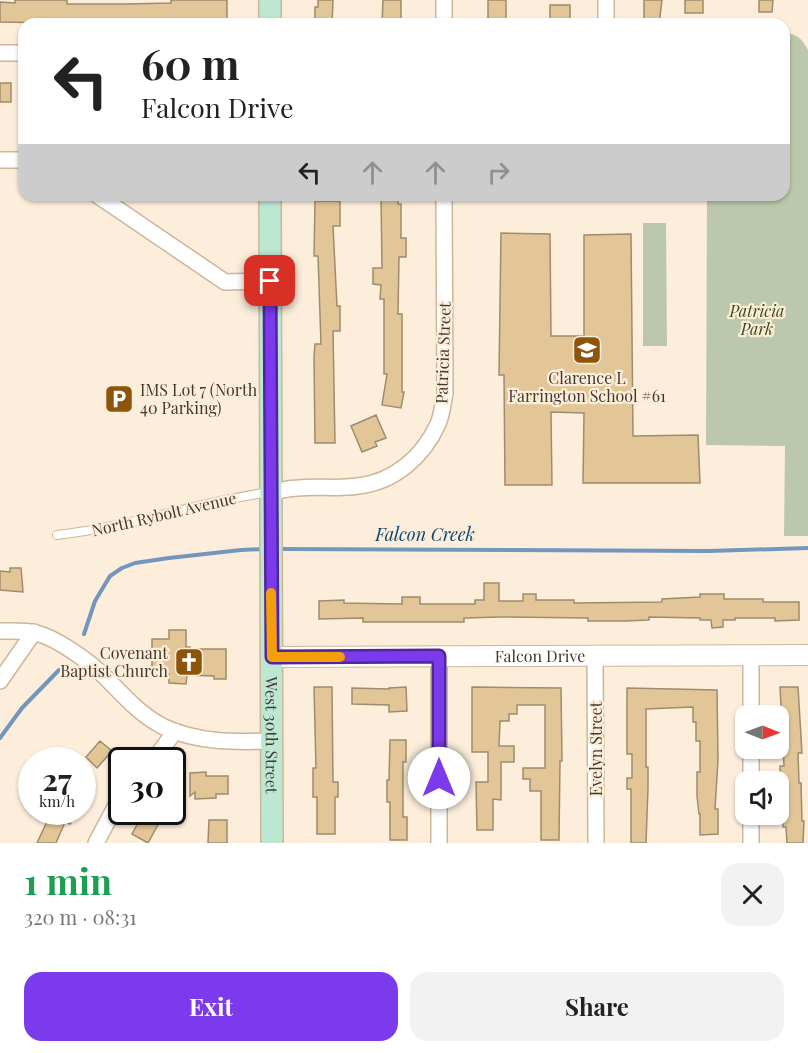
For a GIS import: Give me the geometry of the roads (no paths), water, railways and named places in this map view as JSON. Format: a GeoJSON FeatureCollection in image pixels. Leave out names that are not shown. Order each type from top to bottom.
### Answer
{"type":"FeatureCollection","features":[{"type":"Feature","properties":{"kind":"main road"},"geometry":{"type":"LineString","coordinates":[[270,0],[270,18]]}},
{"type":"Feature","properties":{"kind":"main road","name":"West 30th Street"},"geometry":{"type":"LineString","coordinates":[[270,201],[272,843]]}},
{"type":"Feature","properties":{"kind":"street"},"geometry":{"type":"LineString","coordinates":[[444,0],[444,18]]}},
{"type":"Feature","properties":{"kind":"street"},"geometry":{"type":"LineString","coordinates":[[606,0],[606,18]]}},
{"type":"Feature","properties":{"kind":"street"},"geometry":{"type":"LineString","coordinates":[[0,53],[18,53]]}},
{"type":"Feature","properties":{"kind":"street"},"geometry":{"type":"LineString","coordinates":[[0,160],[18,160]]}},
{"type":"Feature","properties":{"kind":"street"},"geometry":{"type":"LineString","coordinates":[[106,201],[225,282],[270,281]]}},
{"type":"Feature","properties":{"kind":"street","name":"Patricia Street"},"geometry":{"type":"LineString","coordinates":[[271,492],[297,488],[348,487],[386,479],[407,465],[428,441],[440,418],[445,393],[444,201]]}},
{"type":"Feature","properties":{"kind":"street"},"geometry":{"type":"LineString","coordinates":[[0,631],[34,632],[47,637],[106,677],[136,709],[175,731],[216,741],[272,741]]}},
{"type":"Feature","properties":{"kind":"street"},"geometry":{"type":"LineString","coordinates":[[0,681],[34,632]]}},
{"type":"Feature","properties":{"kind":"street"},"geometry":{"type":"LineString","coordinates":[[751,655],[751,705]]}},
{"type":"Feature","properties":{"kind":"street","name":"Falcon Drive"},"geometry":{"type":"LineString","coordinates":[[272,657],[808,655]]}},
{"type":"Feature","properties":{"kind":"street"},"geometry":{"type":"LineString","coordinates":[[439,656],[440,843]]}},
{"type":"Feature","properties":{"kind":"street","name":"Evelyn Street"},"geometry":{"type":"LineString","coordinates":[[595,656],[596,843]]}},
{"type":"Feature","properties":{"kind":"street"},"geometry":{"type":"LineString","coordinates":[[163,747],[175,731]]}},
{"type":"Feature","properties":{"kind":"street"},"geometry":{"type":"LineString","coordinates":[[96,843],[108,820]]}},
{"type":"Feature","properties":{"kind":"street"},"geometry":{"type":"LineString","coordinates":[[751,825],[751,843]]}},
{"type":"Feature","properties":{"kind":"lane","name":"North Rybolt Avenue"},"geometry":{"type":"LineString","coordinates":[[57,535],[90,531],[227,499],[271,492]]}},
{"type":"Feature","properties":{"kind":"waterway","name":"Falcon Creek"},"geometry":{"type":"LineString","coordinates":[[278,549],[709,551],[808,548]]}},
{"type":"Feature","properties":{"kind":"waterway","name":"Falcon Creek"},"geometry":{"type":"LineString","coordinates":[[84,634],[95,601],[110,576],[122,568],[135,563],[169,558],[264,549]]}},
{"type":"Feature","properties":{"kind":"waterway","name":"Falcon Creek"},"geometry":{"type":"LineString","coordinates":[[0,738],[22,708],[59,670]]}},
{"type":"Feature","properties":{"kind":"place","name":"Clarence L Farrington School #61"},"geometry":{"type":"Point","coordinates":[587,350]}},
{"type":"Feature","properties":{"kind":"place","name":"IMS Lot 7 (North 40 Parking)"},"geometry":{"type":"Point","coordinates":[119,399]}},
{"type":"Feature","properties":{"kind":"place","name":"Covenant Baptist Church"},"geometry":{"type":"Point","coordinates":[189,662]}},
{"type":"Feature","properties":{"kind":"park label","name":"Patricia Park"},"geometry":{"type":"Point","coordinates":[757,320]}}]}
